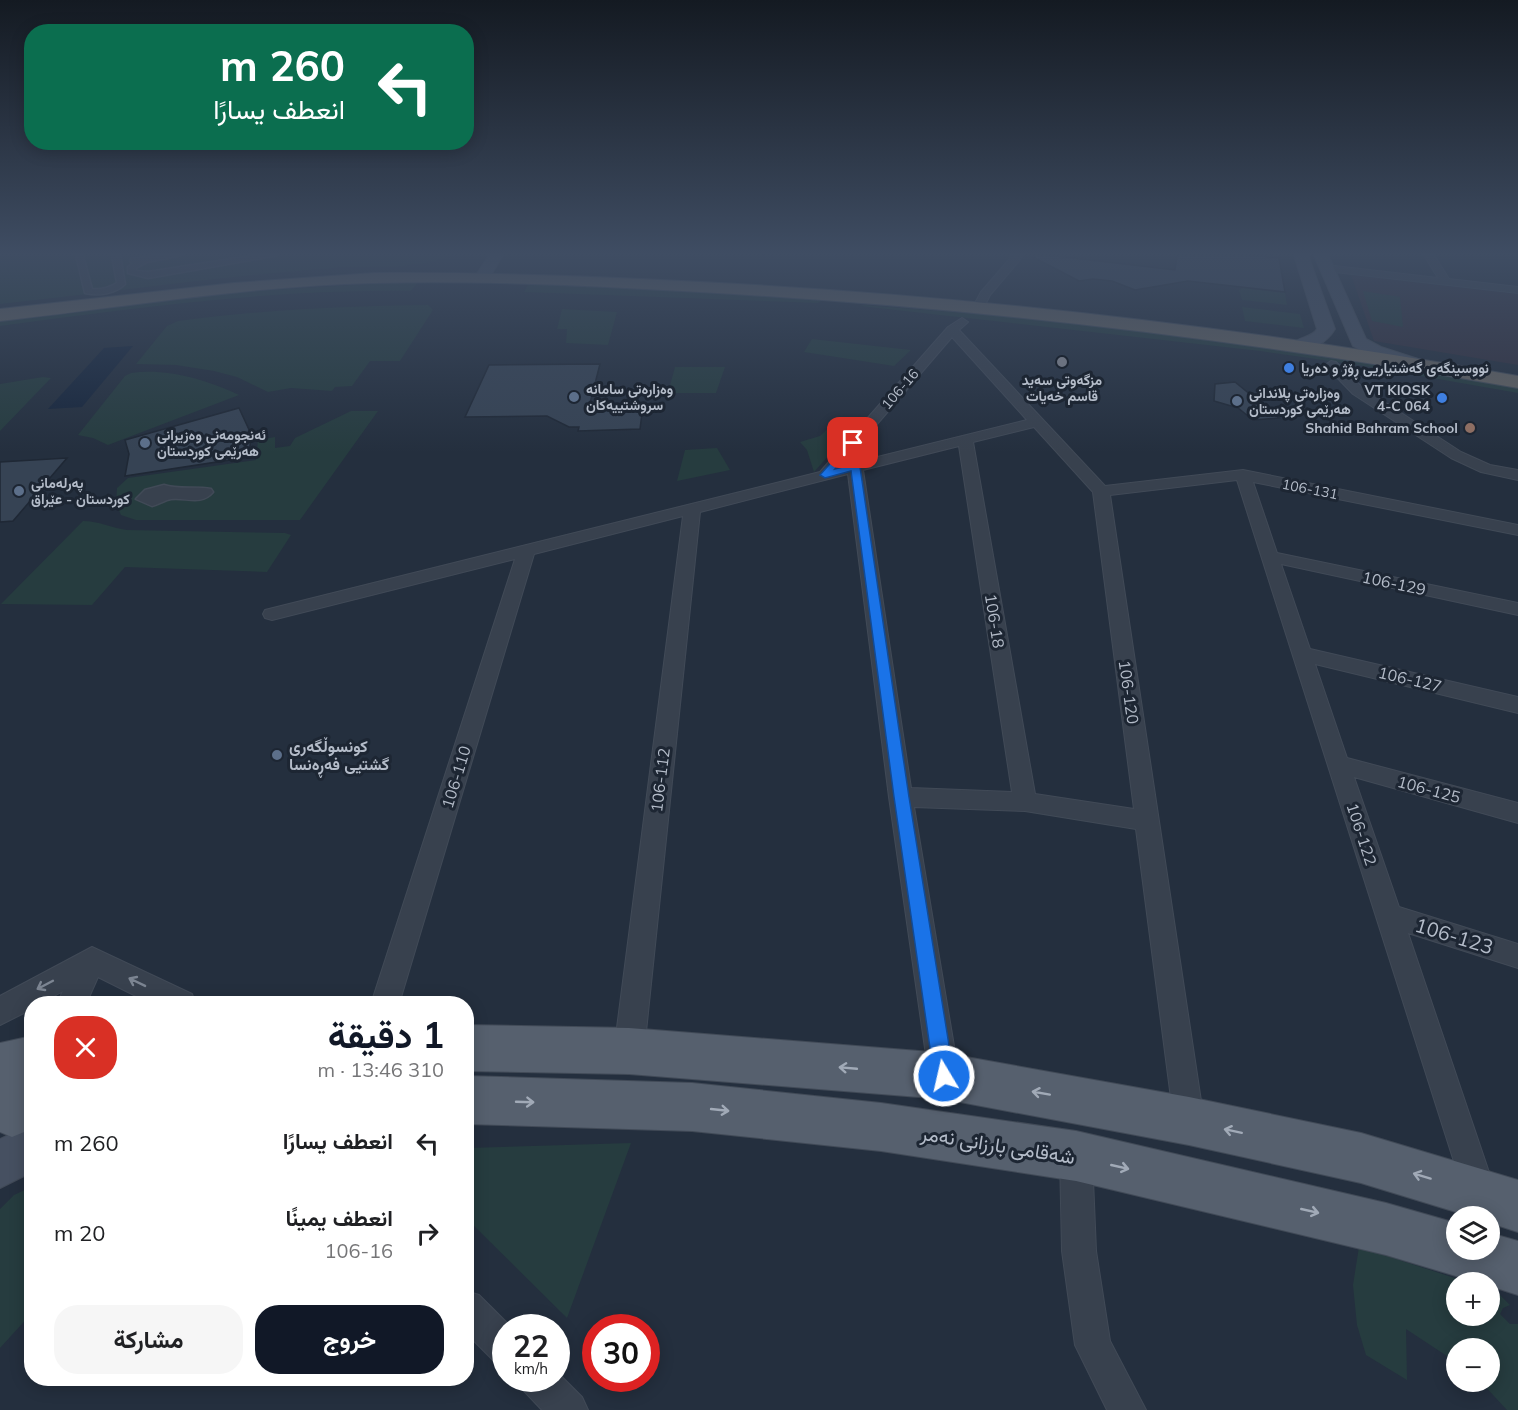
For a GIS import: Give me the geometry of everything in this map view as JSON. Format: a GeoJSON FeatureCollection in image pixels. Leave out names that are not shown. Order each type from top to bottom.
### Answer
{"type":"FeatureCollection","features":[{"type":"Feature","properties":{"kind":"highway"},"geometry":{"type":"LineString","coordinates":[[0,330],[30,321]]}},
{"type":"Feature","properties":{"kind":"highway"},"geometry":{"type":"LineString","coordinates":[[935,321],[957,326],[1197,347],[1331,365],[1518,398]]}},
{"type":"Feature","properties":{"kind":"highway"},"geometry":{"type":"LineString","coordinates":[[1103,321],[1301,345],[1518,382]]}},
{"type":"Feature","properties":{"kind":"main road"},"geometry":{"type":"LineString","coordinates":[[1301,345],[1321,337],[1326,328],[1324,321]]}},
{"type":"Feature","properties":{"kind":"main road"},"geometry":{"type":"LineString","coordinates":[[1350,321],[1359,342],[1375,351],[1412,363]]}},
{"type":"Feature","properties":{"kind":"main road"},"geometry":{"type":"LineString","coordinates":[[474,1048],[629,1051],[944,1076],[1190,1121],[1361,1158],[1499,1200]]}},
{"type":"Feature","properties":{"kind":"main road"},"geometry":{"type":"LineString","coordinates":[[0,1066],[24,1061]]}},
{"type":"Feature","properties":{"kind":"main road","name":"شەقامی بارزانی نەمر"},"geometry":{"type":"LineString","coordinates":[[474,1100],[692,1107],[881,1127],[1076,1156],[1386,1229],[1518,1268]]}},
{"type":"Feature","properties":{"kind":"main road"},"geometry":{"type":"LineString","coordinates":[[0,1165],[18,1116]]}},
{"type":"Feature","properties":{"kind":"street"},"geometry":{"type":"LineString","coordinates":[[957,326],[1036,422],[1101,491]]}},
{"type":"Feature","properties":{"kind":"street","name":"106-16"},"geometry":{"type":"LineString","coordinates":[[825,475],[957,326]]}},
{"type":"Feature","properties":{"kind":"street"},"geometry":{"type":"LineString","coordinates":[[1331,365],[1358,391],[1456,455],[1486,469],[1518,475]]}},
{"type":"Feature","properties":{"kind":"street"},"geometry":{"type":"LineString","coordinates":[[272,614],[1036,422]]}},
{"type":"Feature","properties":{"kind":"street","name":"106-18"},"geometry":{"type":"LineString","coordinates":[[965,440],[1025,802]]}},
{"type":"Feature","properties":{"kind":"street"},"geometry":{"type":"LineString","coordinates":[[855,467],[901,797],[944,1076]]}},
{"type":"Feature","properties":{"kind":"street","name":"106-131"},"geometry":{"type":"LineString","coordinates":[[1101,491],[1243,475],[1518,530]]}},
{"type":"Feature","properties":{"kind":"street","name":"106-122"},"geometry":{"type":"LineString","coordinates":[[1243,475],[1389,916],[1499,1200]]}},
{"type":"Feature","properties":{"kind":"street","name":"106-120"},"geometry":{"type":"LineString","coordinates":[[1101,491],[1190,1121]]}},
{"type":"Feature","properties":{"kind":"street","name":"106-112"},"geometry":{"type":"LineString","coordinates":[[629,1051],[692,508]]}},
{"type":"Feature","properties":{"kind":"street","name":"106-110"},"geometry":{"type":"LineString","coordinates":[[388,996],[526,550]]}},
{"type":"Feature","properties":{"kind":"street","name":"106-129"},"geometry":{"type":"LineString","coordinates":[[1269,556],[1518,609]]}},
{"type":"Feature","properties":{"kind":"street","name":"106-127"},"geometry":{"type":"LineString","coordinates":[[1303,654],[1518,705]]}},
{"type":"Feature","properties":{"kind":"street","name":"106-125"},"geometry":{"type":"LineString","coordinates":[[1339,764],[1518,813]]}},
{"type":"Feature","properties":{"kind":"street"},"geometry":{"type":"LineString","coordinates":[[901,797],[1025,802],[1147,821]]}},
{"type":"Feature","properties":{"kind":"street","name":"106-123"},"geometry":{"type":"LineString","coordinates":[[1389,916],[1518,956]]}},
{"type":"Feature","properties":{"kind":"street"},"geometry":{"type":"LineString","coordinates":[[75,996],[92,960]]}},
{"type":"Feature","properties":{"kind":"street"},"geometry":{"type":"LineString","coordinates":[[92,960],[166,996]]}},
{"type":"Feature","properties":{"kind":"street"},"geometry":{"type":"LineString","coordinates":[[27,996],[92,960]]}},
{"type":"Feature","properties":{"kind":"street"},"geometry":{"type":"LineString","coordinates":[[0,1011],[24,998]]}},
{"type":"Feature","properties":{"kind":"street"},"geometry":{"type":"LineString","coordinates":[[1076,1156],[1079,1251],[1093,1345],[1127,1410]]}},
{"type":"Feature","properties":{"kind":"street"},"geometry":{"type":"LineString","coordinates":[[474,1316],[492,1333]]}},
{"type":"Feature","properties":{"kind":"street"},"geometry":{"type":"LineString","coordinates":[[551,1392],[569,1410]]}},
{"type":"Feature","properties":{"kind":"shaded area"},"geometry":{"type":"Polygon","coordinates":[[[1367,321],[1518,321],[1518,365],[1374,341],[1367,321]]]}},
{"type":"Feature","properties":{"kind":"green space"},"geometry":{"type":"Polygon","coordinates":[[[9,321],[40,321],[0,326],[0,322],[9,321]]]}},
{"type":"Feature","properties":{"kind":"green space"},"geometry":{"type":"Polygon","coordinates":[[[178,321],[426,321],[400,361],[370,361],[352,386],[335,387],[332,391],[291,388],[268,392],[237,377],[214,371],[176,365],[136,364],[167,326],[178,321]]]}},
{"type":"Feature","properties":{"kind":"green space"},"geometry":{"type":"Polygon","coordinates":[[[559,321],[615,321],[608,345],[566,343],[567,329],[557,329],[559,321]]]}},
{"type":"Feature","properties":{"kind":"green space"},"geometry":{"type":"Polygon","coordinates":[[[992,321],[1048,321],[1264,346],[1518,387],[1518,393],[1358,365],[1260,351],[992,321]]]}},
{"type":"Feature","properties":{"kind":"green space"},"geometry":{"type":"Polygon","coordinates":[[[1245,321],[1302,321],[1304,328],[1245,321]]]}},
{"type":"Feature","properties":{"kind":"green space"},"geometry":{"type":"Polygon","coordinates":[[[1372,321],[1402,321],[1403,327],[1372,321]]]}},
{"type":"Feature","properties":{"kind":"green space"},"geometry":{"type":"Polygon","coordinates":[[[812,339],[911,350],[894,366],[804,352],[812,339]]]}},
{"type":"Feature","properties":{"kind":"green space"},"geometry":{"type":"Polygon","coordinates":[[[675,367],[725,367],[716,393],[668,393],[675,367]]]}},
{"type":"Feature","properties":{"kind":"green space"},"geometry":{"type":"Polygon","coordinates":[[[159,372],[186,376],[239,395],[108,445],[93,438],[78,435],[125,376],[131,373],[159,372]]]}},
{"type":"Feature","properties":{"kind":"green space"},"geometry":{"type":"Polygon","coordinates":[[[43,377],[51,378],[0,431],[0,384],[43,377]]]}},
{"type":"Feature","properties":{"kind":"green space"},"geometry":{"type":"Polygon","coordinates":[[[351,411],[378,411],[300,520],[136,520],[121,515],[116,504],[117,488],[128,478],[256,460],[258,440],[275,437],[275,448],[290,446],[295,438],[351,411]]]}},
{"type":"Feature","properties":{"kind":"green space"},"geometry":{"type":"Polygon","coordinates":[[[834,423],[853,428],[814,472],[807,450],[800,442],[820,436],[834,423]]]}},
{"type":"Feature","properties":{"kind":"green space"},"geometry":{"type":"Polygon","coordinates":[[[717,448],[730,470],[677,481],[685,450],[717,448]]]}},
{"type":"Feature","properties":{"kind":"green space"},"geometry":{"type":"Polygon","coordinates":[[[83,521],[127,530],[285,533],[291,535],[267,572],[125,567],[92,605],[1,604],[83,521]]]}},
{"type":"Feature","properties":{"kind":"green space"},"geometry":{"type":"Polygon","coordinates":[[[631,1143],[568,1314],[563,1314],[474,1226],[474,1148],[631,1143]]]}},
{"type":"Feature","properties":{"kind":"green space"},"geometry":{"type":"Polygon","coordinates":[[[24,1190],[24,1322],[0,1348],[0,1209],[14,1195],[24,1190]]]}},
{"type":"Feature","properties":{"kind":"green space"},"geometry":{"type":"Polygon","coordinates":[[[1359,1247],[1446,1275],[1446,1326],[1500,1326],[1500,1314],[1510,1324],[1518,1324],[1518,1410],[1507,1410],[1490,1392],[1500,1392],[1500,1338],[1446,1338],[1446,1355],[1406,1329],[1407,1380],[1366,1355],[1357,1325],[1353,1285],[1359,1247]]]}},
{"type":"Feature","properties":{"kind":"green space"},"geometry":{"type":"Polygon","coordinates":[[[1500,1295],[1510,1305],[1503,1308],[1500,1314],[1500,1295]]]}},
{"type":"Feature","properties":{"kind":"water"},"geometry":{"type":"Polygon","coordinates":[[[133,346],[82,407],[48,409],[104,348],[133,346]]]}},
{"type":"Feature","properties":{"kind":"building","name":"وەزارەتی سامانە سروشتییەکان"},"geometry":{"type":"Polygon","coordinates":[[[600,364],[589,407],[643,406],[640,429],[578,431],[579,427],[569,427],[547,416],[465,417],[489,365],[600,364]]]}},
{"type":"Feature","properties":{"kind":"building","name":"وەزارەتی پلاندانی هەرێمی کوردستان"},"geometry":{"type":"Polygon","coordinates":[[[1235,382],[1279,418],[1253,420],[1238,408],[1214,401],[1215,384],[1235,382]]]}},
{"type":"Feature","properties":{"kind":"building","name":"ئەنجومەنی وەزیرانی هەرێمی کوردستان"},"geometry":{"type":"Polygon","coordinates":[[[239,408],[251,434],[249,457],[125,476],[129,454],[125,440],[239,408]]]}},
{"type":"Feature","properties":{"kind":"building","name":"پەرلەمانی کوردستان - عێراق"},"geometry":{"type":"Polygon","coordinates":[[[67,458],[13,521],[0,522],[0,462],[67,458]]]}},
{"type":"Feature","properties":{"kind":"place","name":"مزگەوتی سەید قاسم خەیات"},"geometry":{"type":"Point","coordinates":[1062,362]}},
{"type":"Feature","properties":{"kind":"place","name":"نووسینگەی گەشتیاریی ڕۆژ و دەریا"},"geometry":{"type":"Point","coordinates":[1289,368]}},
{"type":"Feature","properties":{"kind":"place","name":"وەزارەتی سامانە سروشتییەکان"},"geometry":{"type":"Point","coordinates":[574,397]}},
{"type":"Feature","properties":{"kind":"place","name":"VT KIOSK 4-C 064"},"geometry":{"type":"Point","coordinates":[1442,398]}},
{"type":"Feature","properties":{"kind":"place","name":"وەزارەتی پلاندانی هەرێمی کوردستان"},"geometry":{"type":"Point","coordinates":[1237,401]}},
{"type":"Feature","properties":{"kind":"place","name":"Shahid Bahram School"},"geometry":{"type":"Point","coordinates":[1470,428]}},
{"type":"Feature","properties":{"kind":"place","name":"ئەنجومەنی وەزیرانی هەرێمی کوردستان"},"geometry":{"type":"Point","coordinates":[145,443]}},
{"type":"Feature","properties":{"kind":"place","name":"پەرلەمانی کوردستان - عێراق"},"geometry":{"type":"Point","coordinates":[19,491]}},
{"type":"Feature","properties":{"kind":"place","name":"کونسوڵگەری گشتیی فەڕەنسا"},"geometry":{"type":"Point","coordinates":[277,755]}},
{"type":"Feature","properties":{"kind":"route"},"geometry":{"type":"LineString","coordinates":[[853,443],[825,475],[855,467],[901,797],[944,1076]]}}]}
